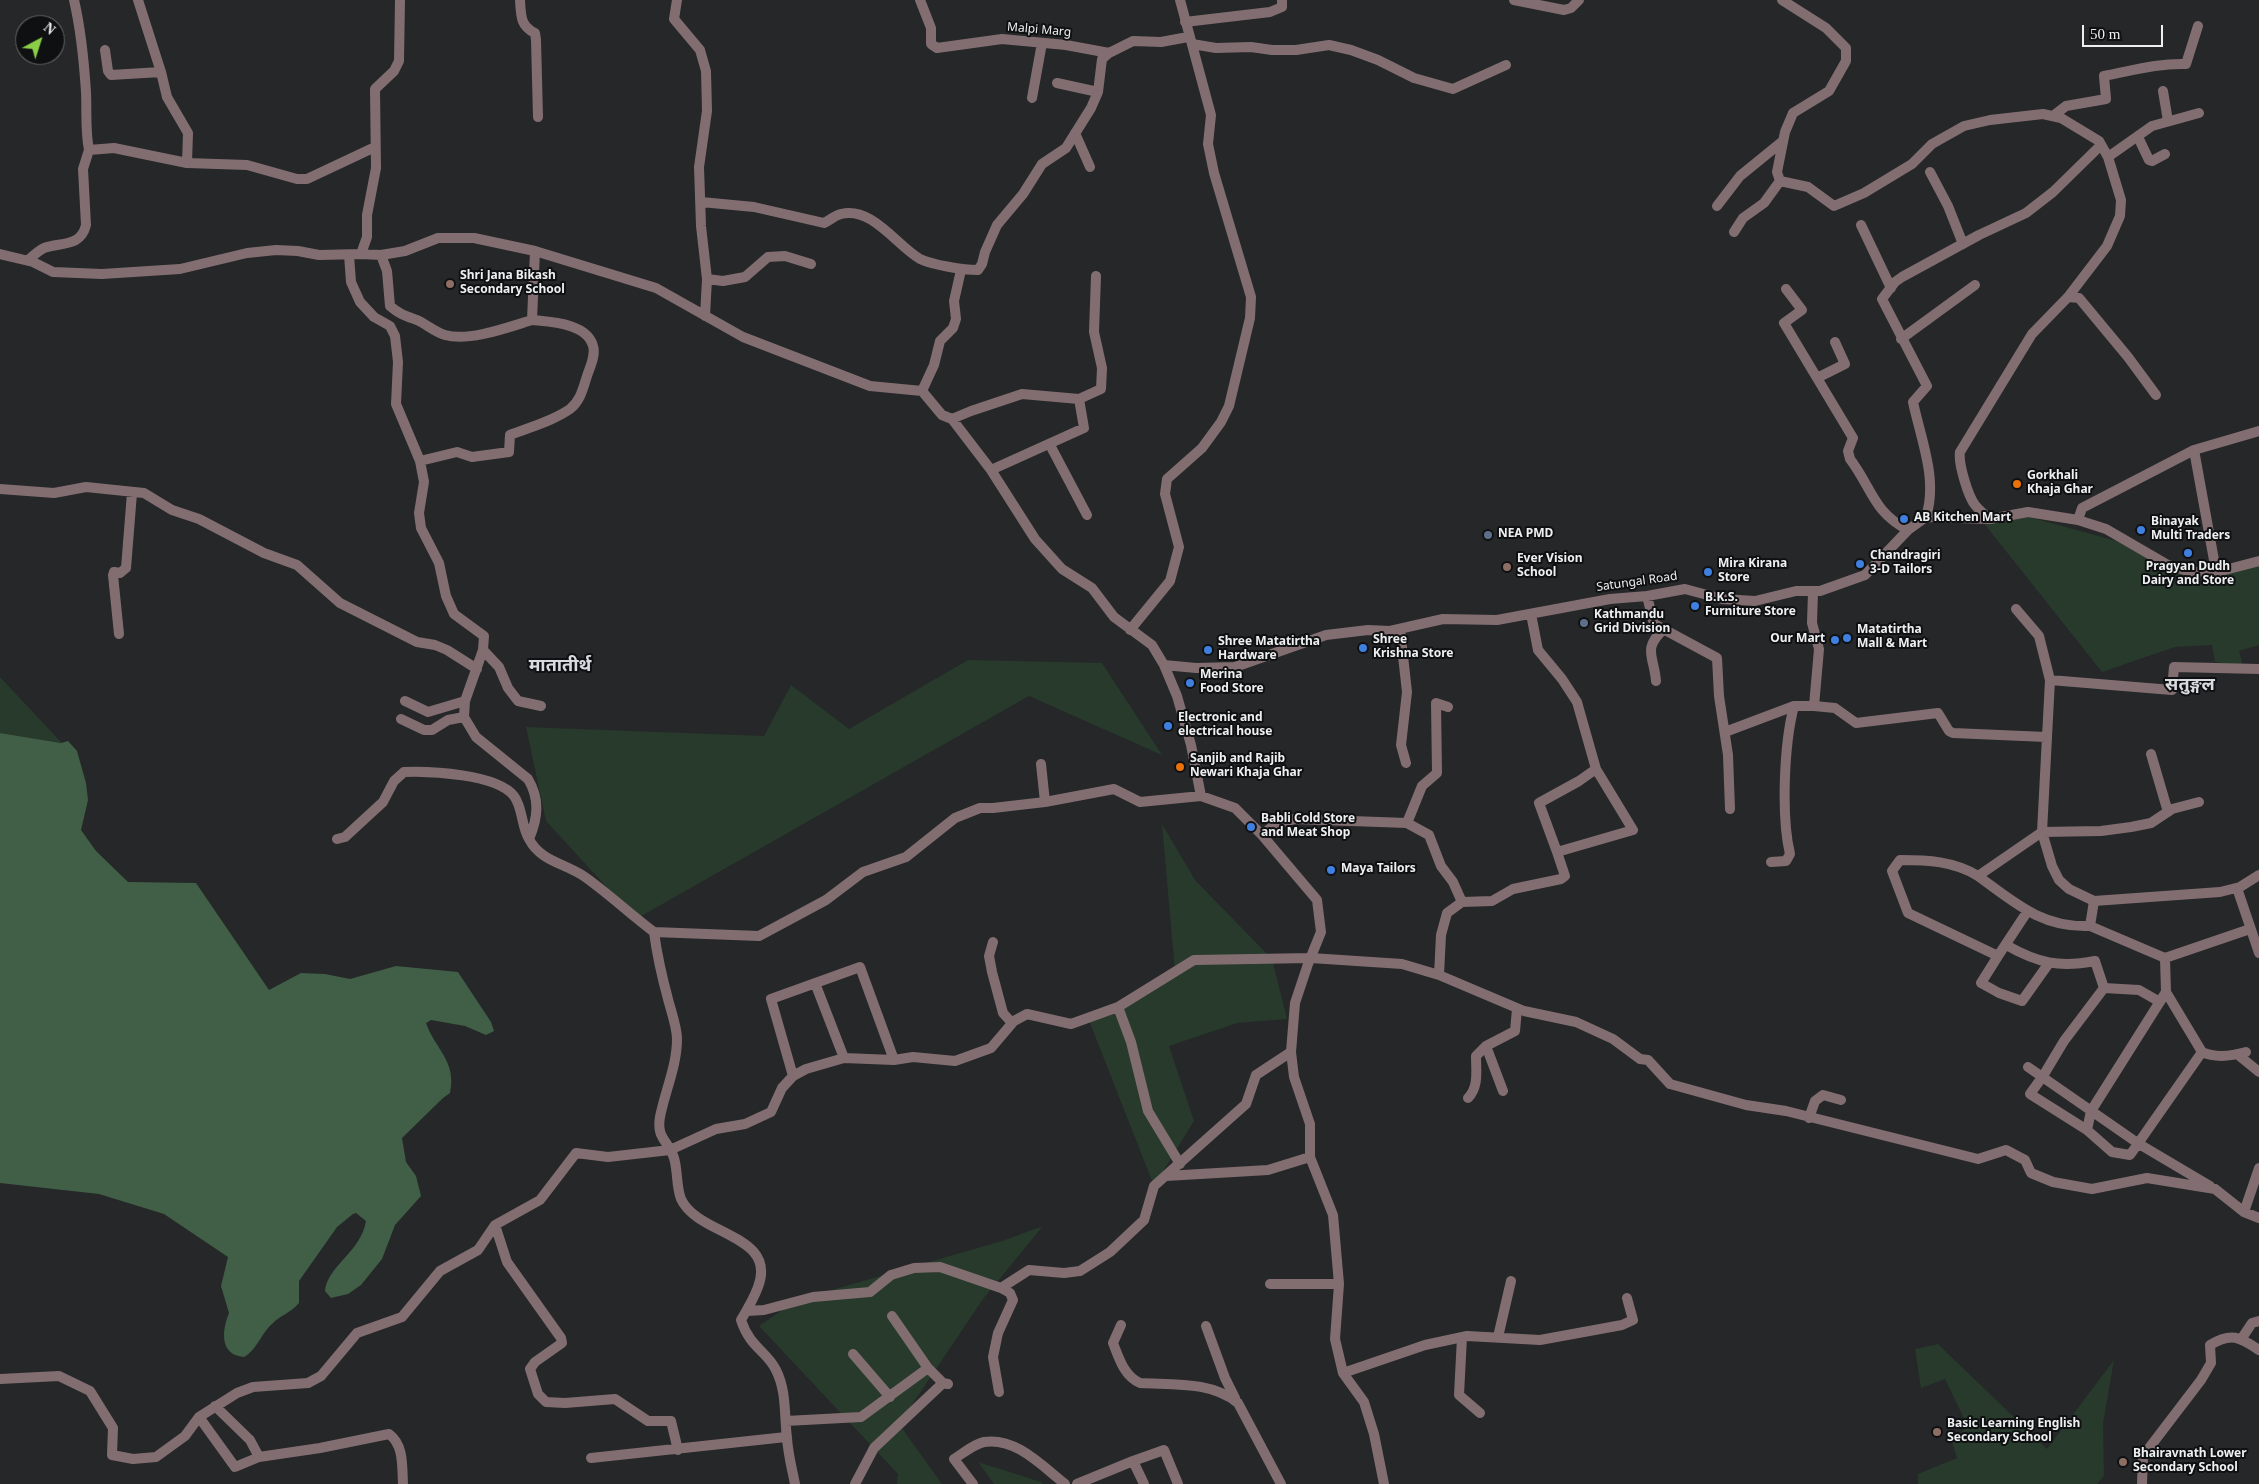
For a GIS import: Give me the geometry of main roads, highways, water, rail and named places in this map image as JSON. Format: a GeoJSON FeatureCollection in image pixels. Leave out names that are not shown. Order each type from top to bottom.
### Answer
{"type":"FeatureCollection","features":[{"type":"Feature","properties":{"kind":"place","name":"Shri Jana Bikash Secondary School"},"geometry":{"type":"Point","coordinates":[450,284]}},
{"type":"Feature","properties":{"kind":"place","name":"Gorkhali Khaja Ghar"},"geometry":{"type":"Point","coordinates":[2017,484]}},
{"type":"Feature","properties":{"kind":"place","name":"AB Kitchen Mart"},"geometry":{"type":"Point","coordinates":[1904,519]}},
{"type":"Feature","properties":{"kind":"place","name":"Binayak Multi Traders"},"geometry":{"type":"Point","coordinates":[2141,530]}},
{"type":"Feature","properties":{"kind":"place","name":"NEA PMD"},"geometry":{"type":"Point","coordinates":[1488,535]}},
{"type":"Feature","properties":{"kind":"place","name":"Pragyan Dudh Dairy and Store"},"geometry":{"type":"Point","coordinates":[2188,553]}},
{"type":"Feature","properties":{"kind":"place","name":"Chandragiri 3-D Tailors"},"geometry":{"type":"Point","coordinates":[1860,564]}},
{"type":"Feature","properties":{"kind":"place","name":"Ever Vision School"},"geometry":{"type":"Point","coordinates":[1507,567]}},
{"type":"Feature","properties":{"kind":"place","name":"Mira Kirana Store"},"geometry":{"type":"Point","coordinates":[1708,572]}},
{"type":"Feature","properties":{"kind":"place","name":"B.K.S. Furniture Store"},"geometry":{"type":"Point","coordinates":[1695,606]}},
{"type":"Feature","properties":{"kind":"place","name":"Kathmandu Grid Division"},"geometry":{"type":"Point","coordinates":[1584,623]}},
{"type":"Feature","properties":{"kind":"place","name":"Matatirtha Mall & Mart"},"geometry":{"type":"Point","coordinates":[1847,638]}},
{"type":"Feature","properties":{"kind":"place","name":"Our Mart"},"geometry":{"type":"Point","coordinates":[1835,640]}},
{"type":"Feature","properties":{"kind":"place","name":"Shree Krishna Store"},"geometry":{"type":"Point","coordinates":[1363,648]}},
{"type":"Feature","properties":{"kind":"place","name":"Shree Matatirtha Hardware"},"geometry":{"type":"Point","coordinates":[1208,650]}},
{"type":"Feature","properties":{"kind":"place","name":"Merina Food Store"},"geometry":{"type":"Point","coordinates":[1190,683]}},
{"type":"Feature","properties":{"kind":"place","name":"Electronic and electrical house"},"geometry":{"type":"Point","coordinates":[1168,726]}},
{"type":"Feature","properties":{"kind":"place","name":"Sanjib and Rajib Newari Khaja Ghar"},"geometry":{"type":"Point","coordinates":[1180,767]}},
{"type":"Feature","properties":{"kind":"place","name":"Babli Cold Store and Meat Shop"},"geometry":{"type":"Point","coordinates":[1251,827]}},
{"type":"Feature","properties":{"kind":"place","name":"Maya Tailors"},"geometry":{"type":"Point","coordinates":[1331,870]}},
{"type":"Feature","properties":{"kind":"place","name":"Basic Learning English Secondary School"},"geometry":{"type":"Point","coordinates":[1937,1432]}},
{"type":"Feature","properties":{"kind":"place","name":"Bhairavnath Lower Secondary School"},"geometry":{"type":"Point","coordinates":[2123,1462]}},
{"type":"Feature","properties":{"kind":"district","name":"मातातीर्थ"},"geometry":{"type":"Point","coordinates":[560,668]}},
{"type":"Feature","properties":{"kind":"district","name":"सतुङ्गल"},"geometry":{"type":"Point","coordinates":[2190,687]}}]}
